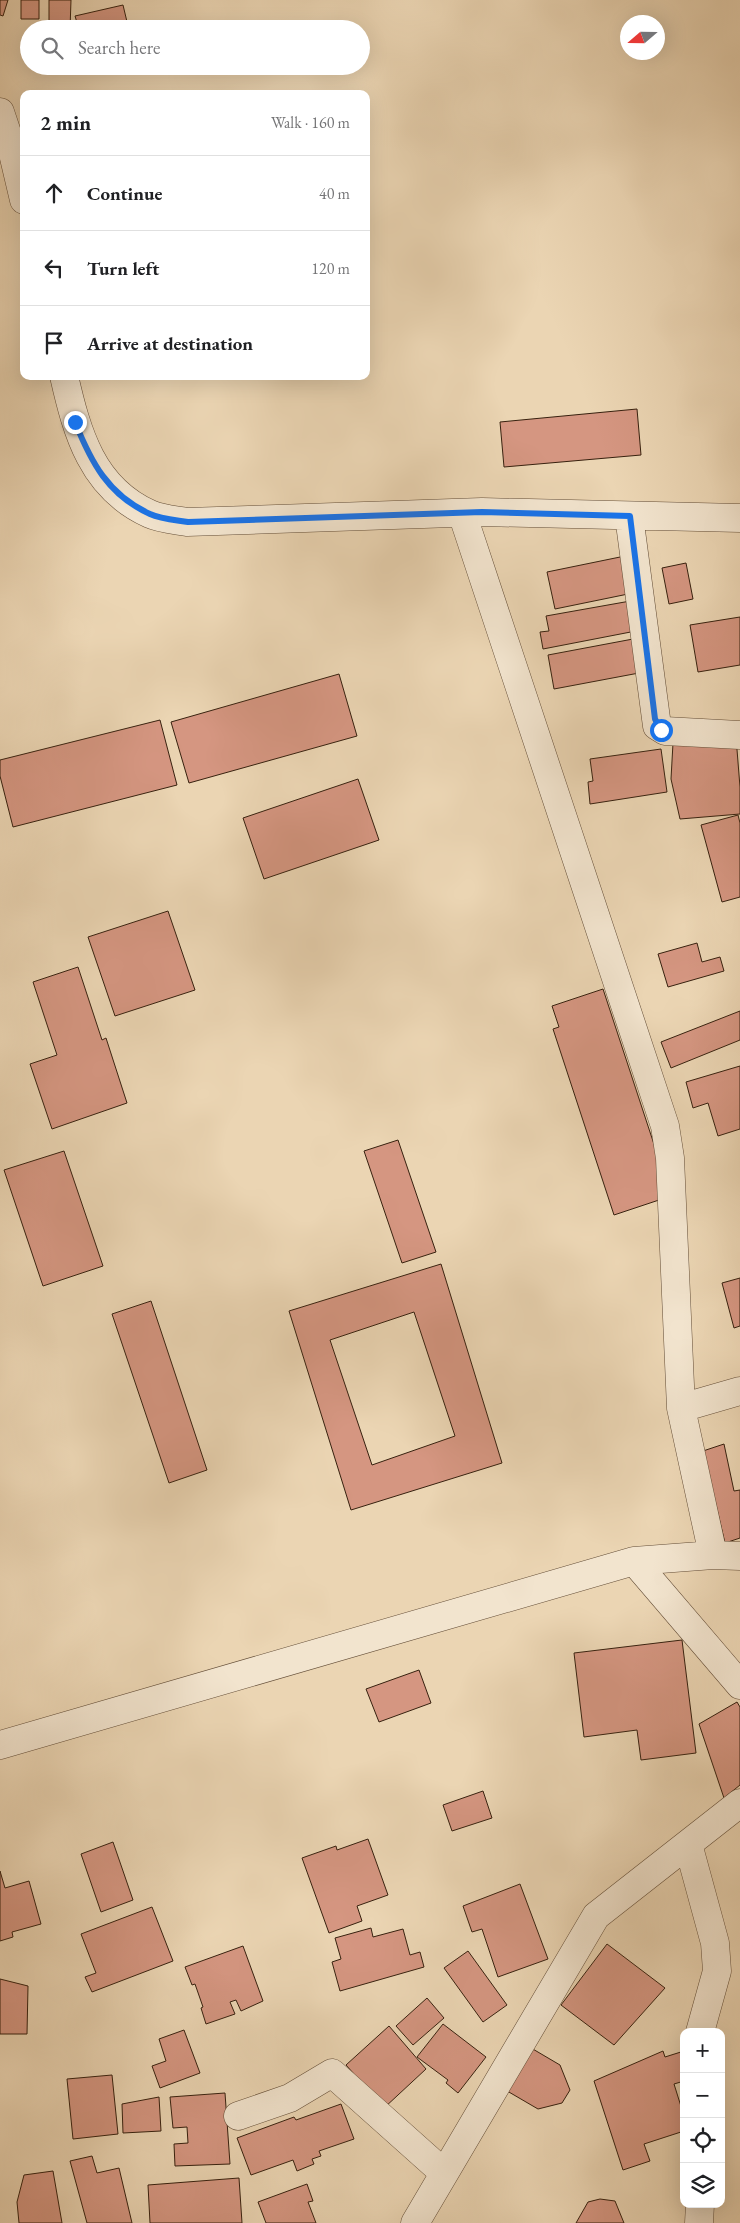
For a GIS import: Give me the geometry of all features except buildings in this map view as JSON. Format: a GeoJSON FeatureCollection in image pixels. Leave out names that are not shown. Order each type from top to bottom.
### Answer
{"type":"FeatureCollection","features":[{"type":"Feature","properties":{"kind":"street"},"geometry":{"type":"LineString","coordinates":[[0,112],[11,145],[20,183]]}},
{"type":"Feature","properties":{"kind":"street"},"geometry":{"type":"LineString","coordinates":[[65,380],[75,422],[88,456],[114,491],[151,514],[188,522],[462,513],[740,518]]}},
{"type":"Feature","properties":{"kind":"street"},"geometry":{"type":"LineString","coordinates":[[462,513],[665,1126],[670,1158],[681,1408],[713,1555]]}},
{"type":"Feature","properties":{"kind":"street"},"geometry":{"type":"LineString","coordinates":[[630,516],[657,726],[665,731],[740,735]]}},
{"type":"Feature","properties":{"kind":"street"},"geometry":{"type":"LineString","coordinates":[[681,1408],[740,1391]]}},
{"type":"Feature","properties":{"kind":"street"},"geometry":{"type":"LineString","coordinates":[[0,1745],[634,1561],[713,1555],[740,1556]]}},
{"type":"Feature","properties":{"kind":"street"},"geometry":{"type":"LineString","coordinates":[[634,1561],[740,1685]]}},
{"type":"Feature","properties":{"kind":"street"},"geometry":{"type":"LineString","coordinates":[[415,2223],[596,1916],[740,1802]]}},
{"type":"Feature","properties":{"kind":"street"},"geometry":{"type":"LineString","coordinates":[[688,1844],[715,1943],[716,1971],[701,2028]]}},
{"type":"Feature","properties":{"kind":"street"},"geometry":{"type":"LineString","coordinates":[[238,2116],[290,2098],[332,2073],[444,2173]]}},
{"type":"Feature","properties":{"kind":"street"},"geometry":{"type":"LineString","coordinates":[[699,2223],[700,2208]]}},
{"type":"Feature","properties":{"kind":"route"},"geometry":{"type":"LineString","coordinates":[[75,422],[88,456],[114,491],[151,514],[188,522],[482,512],[630,516],[655,719],[657,726],[661,730]]}}]}
